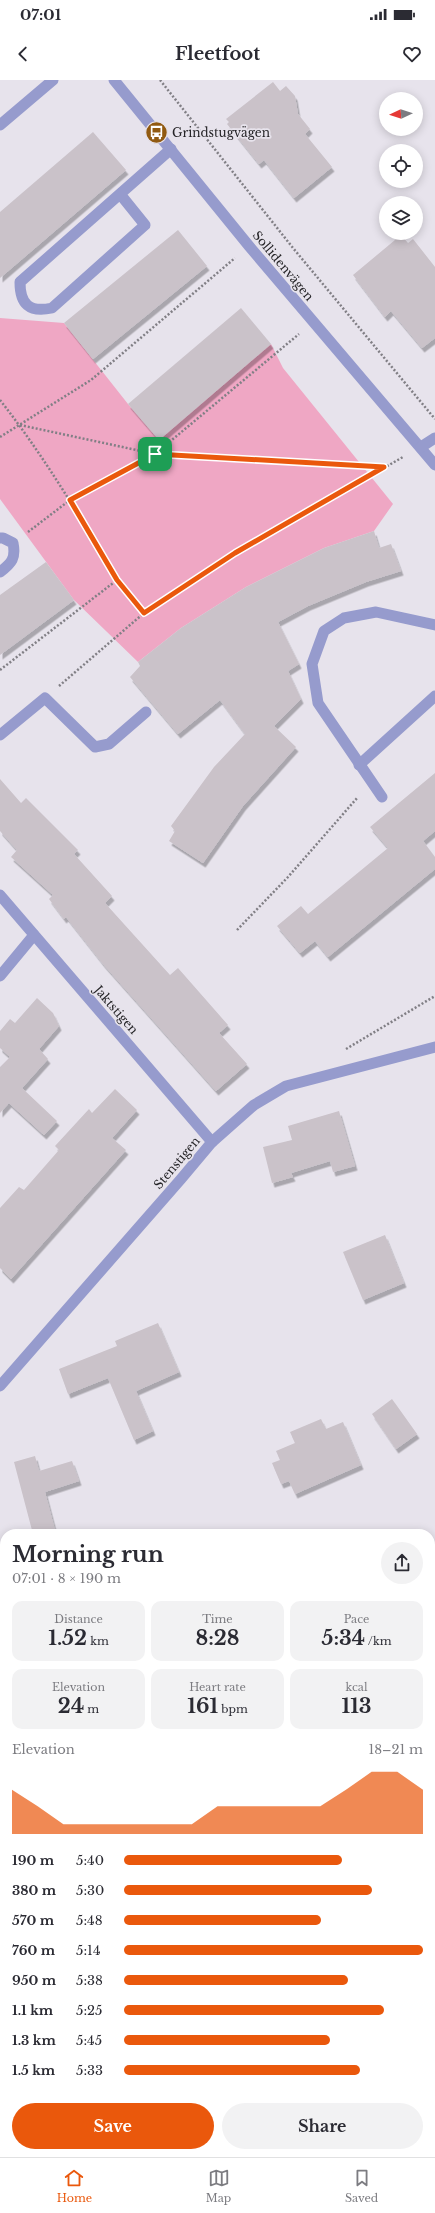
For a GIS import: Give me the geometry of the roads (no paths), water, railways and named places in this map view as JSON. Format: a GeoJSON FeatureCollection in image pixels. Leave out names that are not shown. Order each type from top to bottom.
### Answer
{"type":"FeatureCollection","features":[{"type":"Feature","properties":{"kind":"street"},"geometry":{"type":"LineString","coordinates":[[0,125],[53,80]]}},
{"type":"Feature","properties":{"kind":"street","name":"Sollidenvägen"},"geometry":{"type":"LineString","coordinates":[[114,80],[313,323],[435,465]]}},
{"type":"Feature","properties":{"kind":"street"},"geometry":{"type":"LineString","coordinates":[[120,194],[145,225],[52,308],[40,311],[28,306],[20,296],[20,282],[171,149]]}},
{"type":"Feature","properties":{"kind":"street"},"geometry":{"type":"LineString","coordinates":[[421,447],[435,438]]}},
{"type":"Feature","properties":{"kind":"street"},"geometry":{"type":"LineString","coordinates":[[0,538],[13,543],[15,554],[12,563],[0,572]]}},
{"type":"Feature","properties":{"kind":"street"},"geometry":{"type":"LineString","coordinates":[[382,797],[371,783],[318,703],[312,664],[324,632],[344,618],[376,612],[435,625]]}},
{"type":"Feature","properties":{"kind":"street"},"geometry":{"type":"LineString","coordinates":[[359,765],[435,696]]}},
{"type":"Feature","properties":{"kind":"street"},"geometry":{"type":"LineString","coordinates":[[0,735],[45,698],[95,746],[109,744],[146,712]]}},
{"type":"Feature","properties":{"kind":"street","name":"Jaktstigen"},"geometry":{"type":"LineString","coordinates":[[0,895],[212,1142]]}},
{"type":"Feature","properties":{"kind":"street"},"geometry":{"type":"LineString","coordinates":[[0,976],[34,935]]}},
{"type":"Feature","properties":{"kind":"street","name":"Stenstigen"},"geometry":{"type":"LineString","coordinates":[[0,1386],[181,1180],[212,1142],[254,1105],[286,1086],[435,1047]]}},
{"type":"Feature","properties":{"kind":"place","name":"Grindstugvägen"},"geometry":{"type":"Point","coordinates":[157,133]}}]}
